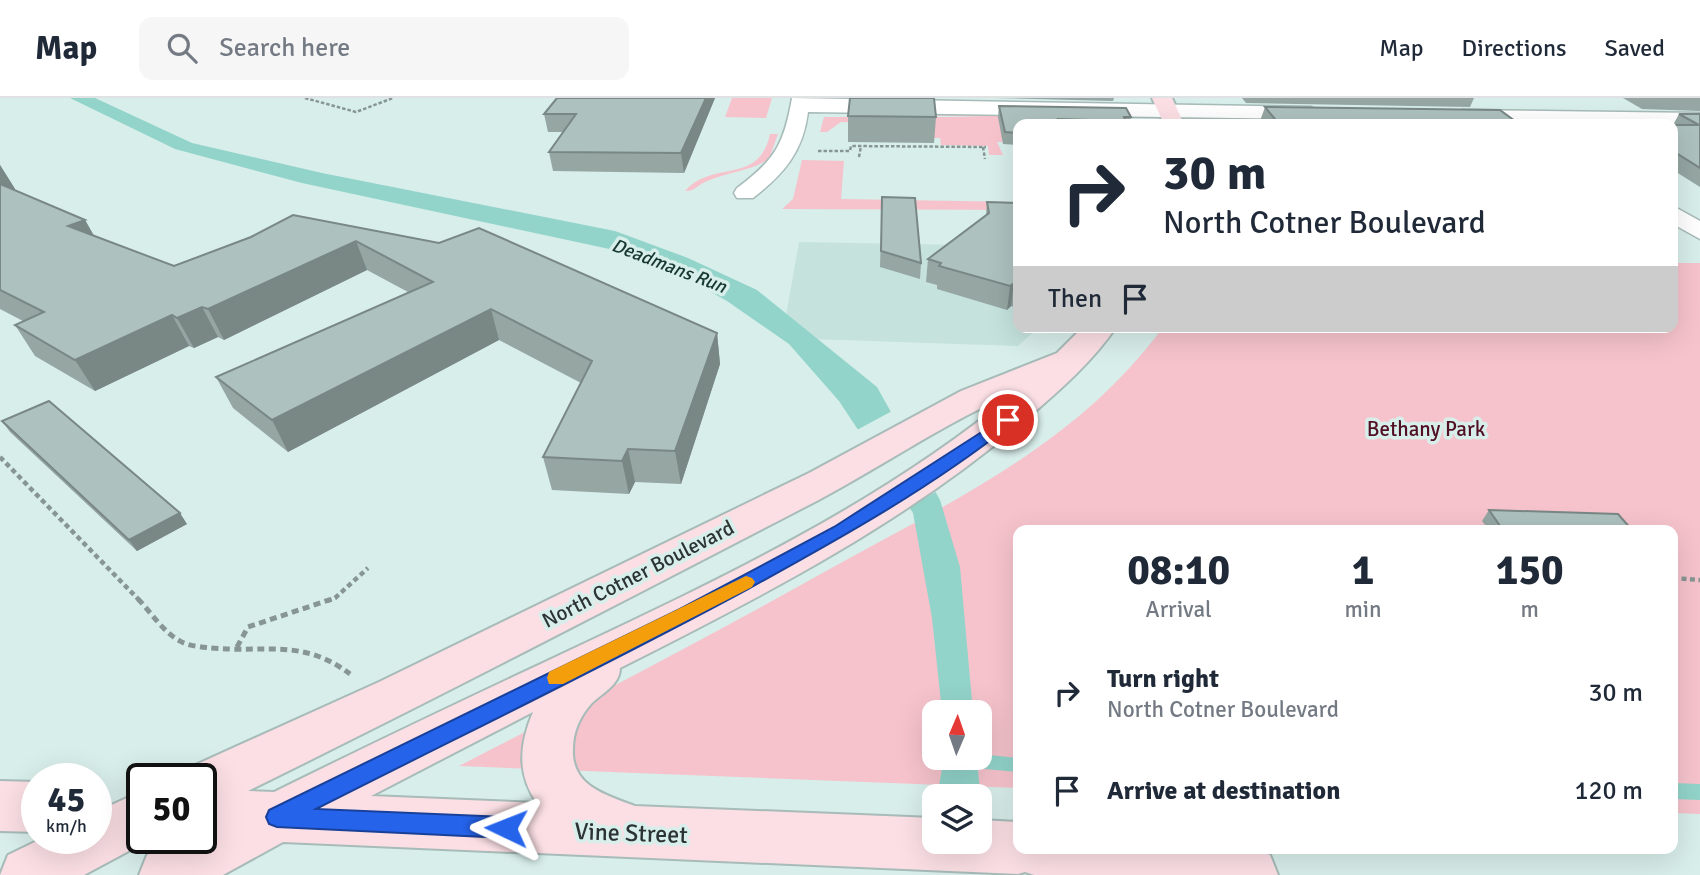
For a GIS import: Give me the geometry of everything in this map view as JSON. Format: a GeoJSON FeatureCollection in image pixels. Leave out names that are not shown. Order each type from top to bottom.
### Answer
{"type":"FeatureCollection","features":[{"type":"Feature","properties":{"kind":"main road","name":"North Cotner Boulevard"},"geometry":{"type":"LineString","coordinates":[[167,875],[277,817],[646,634],[840,531],[974,446],[1042,390],[1095,333]]}},
{"type":"Feature","properties":{"kind":"main road","name":"North Cotner Boulevard"},"geometry":{"type":"LineString","coordinates":[[217,780],[396,696],[822,482],[953,410],[1073,357]]}},
{"type":"Feature","properties":{"kind":"main road"},"geometry":{"type":"LineString","coordinates":[[646,634],[570,694],[557,711],[543,751],[552,781],[578,808],[613,824],[660,834]]}},
{"type":"Feature","properties":{"kind":"main road"},"geometry":{"type":"LineString","coordinates":[[0,806],[21,807]]}},
{"type":"Feature","properties":{"kind":"main road","name":"Vine Street"},"geometry":{"type":"LineString","coordinates":[[217,815],[1013,848]]}},
{"type":"Feature","properties":{"kind":"main road"},"geometry":{"type":"LineString","coordinates":[[28,875],[126,823]]}},
{"type":"Feature","properties":{"kind":"main road"},"geometry":{"type":"LineString","coordinates":[[1167,854],[1193,855],[1250,875]]}},
{"type":"Feature","properties":{"kind":"street"},"geometry":{"type":"LineString","coordinates":[[1508,98],[1539,119]]}},
{"type":"Feature","properties":{"kind":"street"},"geometry":{"type":"LineString","coordinates":[[746,193],[776,171],[789,156],[801,102],[1327,114]]}},
{"type":"Feature","properties":{"kind":"street"},"geometry":{"type":"LineString","coordinates":[[1445,115],[1521,119]]}},
{"type":"Feature","properties":{"kind":"street"},"geometry":{"type":"LineString","coordinates":[[1678,119],[1700,119]]}},
{"type":"Feature","properties":{"kind":"street"},"geometry":{"type":"LineString","coordinates":[[1678,217],[1700,232]]}},
{"type":"Feature","properties":{"kind":"path"},"geometry":{"type":"LineString","coordinates":[[305,98],[356,112],[393,98]]}},
{"type":"Feature","properties":{"kind":"path"},"geometry":{"type":"LineString","coordinates":[[814,151],[850,151],[851,146],[985,147],[985,159]]}},
{"type":"Feature","properties":{"kind":"path"},"geometry":{"type":"LineString","coordinates":[[859,157],[860,146]]}},
{"type":"Feature","properties":{"kind":"path"},"geometry":{"type":"LineString","coordinates":[[0,457],[179,641],[198,650],[281,647],[325,654],[356,680]]}},
{"type":"Feature","properties":{"kind":"path"},"geometry":{"type":"LineString","coordinates":[[237,648],[248,627],[335,598],[368,568]]}},
{"type":"Feature","properties":{"kind":"path"},"geometry":{"type":"LineString","coordinates":[[1678,578],[1700,580]]}},
{"type":"Feature","properties":{"kind":"shaded area"},"geometry":{"type":"Polygon","coordinates":[[[799,242],[1013,246],[1013,333],[1032,333],[1018,346],[782,338],[799,242]]]}},
{"type":"Feature","properties":{"kind":"green space"},"geometry":{"type":"Polygon","coordinates":[[[732,98],[772,98],[766,118],[725,117],[732,98]]]}},
{"type":"Feature","properties":{"kind":"green space"},"geometry":{"type":"Polygon","coordinates":[[[822,112],[1018,114],[1018,119],[1013,119],[1013,128],[1002,136],[1003,142],[997,142],[1003,155],[989,155],[988,146],[941,145],[940,138],[933,138],[934,125],[841,122],[827,132],[820,132],[824,117],[984,117],[822,112]]]}},
{"type":"Feature","properties":{"kind":"green space"},"geometry":{"type":"Polygon","coordinates":[[[770,134],[778,134],[769,159],[754,167],[713,179],[685,191],[696,181],[746,166],[756,160],[764,150],[770,134]]]}},
{"type":"Feature","properties":{"kind":"green space"},"geometry":{"type":"Polygon","coordinates":[[[802,160],[844,161],[841,199],[1013,202],[1013,210],[782,209],[793,199],[802,160]]]}},
{"type":"Feature","properties":{"kind":"green space","name":"Bethany Park"},"geometry":{"type":"Polygon","coordinates":[[[1678,263],[1700,263],[1700,814],[1678,813],[1678,525],[1013,525],[1013,788],[992,787],[992,784],[922,784],[459,766],[696,642],[971,491],[1055,435],[1094,403],[1130,367],[1158,333],[1678,333],[1678,263]]]}},
{"type":"Feature","properties":{"kind":"water","name":"Deadmans Run"},"geometry":{"type":"Polygon","coordinates":[[[70,98],[95,98],[192,143],[322,173],[615,231],[688,258],[757,290],[877,387],[940,500],[960,567],[972,700],[941,700],[932,618],[913,513],[839,401],[789,344],[727,301],[673,271],[614,250],[302,183],[175,149],[70,98]]]}},
{"type":"Feature","properties":{"kind":"water"},"geometry":{"type":"Polygon","coordinates":[[[942,770],[978,770],[979,784],[939,784],[942,770]]]}},
{"type":"Feature","properties":{"kind":"pier"},"geometry":{"type":"Polygon","coordinates":[[[894,410],[939,490],[906,509],[855,431],[894,410]]]}},
{"type":"Feature","properties":{"kind":"building"},"geometry":{"type":"Polygon","coordinates":[[[557,98],[706,98],[681,153],[549,152],[576,114],[544,114],[557,98]]]}},
{"type":"Feature","properties":{"kind":"building"},"geometry":{"type":"Polygon","coordinates":[[[850,98],[934,98],[936,117],[848,116],[850,98]]]}},
{"type":"Feature","properties":{"kind":"building"},"geometry":{"type":"Polygon","coordinates":[[[999,106],[1126,108],[1131,117],[1013,119],[1013,133],[1005,132],[999,106]]]}},
{"type":"Feature","properties":{"kind":"building"},"geometry":{"type":"Polygon","coordinates":[[[1265,107],[1500,110],[1512,119],[1275,119],[1265,107]]]}},
{"type":"Feature","properties":{"kind":"building"},"geometry":{"type":"Polygon","coordinates":[[[1679,114],[1700,114],[1700,168],[1678,154],[1678,125],[1699,125],[1679,114]]]}},
{"type":"Feature","properties":{"kind":"building"},"geometry":{"type":"Polygon","coordinates":[[[0,184],[85,220],[68,226],[174,266],[251,237],[293,215],[439,243],[479,228],[717,333],[675,451],[628,449],[622,461],[543,457],[592,361],[491,309],[272,420],[216,377],[433,282],[356,241],[208,309],[202,307],[177,318],[172,315],[75,360],[15,325],[44,312],[0,290],[0,184]]]}},
{"type":"Feature","properties":{"kind":"building"},"geometry":{"type":"Polygon","coordinates":[[[882,197],[915,198],[921,263],[881,251],[882,197]]]}},
{"type":"Feature","properties":{"kind":"building"},"geometry":{"type":"Polygon","coordinates":[[[987,202],[1013,203],[1013,284],[1010,286],[939,266],[941,263],[928,259],[989,213],[987,202]]]}},
{"type":"Feature","properties":{"kind":"building"},"geometry":{"type":"Polygon","coordinates":[[[49,401],[180,513],[129,540],[2,421],[49,401]]]}},
{"type":"Feature","properties":{"kind":"building"},"geometry":{"type":"Polygon","coordinates":[[[1489,510],[1618,514],[1628,525],[1500,525],[1489,510]]]}},
{"type":"Feature","properties":{"kind":"waterway"},"geometry":{"type":"LineString","coordinates":[[992,763],[1013,765]]}},
{"type":"Feature","properties":{"kind":"waterway"},"geometry":{"type":"LineString","coordinates":[[1678,791],[1700,792]]}},
{"type":"Feature","properties":{"kind":"slow traffic"},"geometry":{"type":"LineString","coordinates":[[556,678],[746,582]]}},
{"type":"Feature","properties":{"kind":"route"},"geometry":{"type":"LineString","coordinates":[[506,828],[277,817],[687,614],[840,531],[974,446],[1008,420]]}}]}
